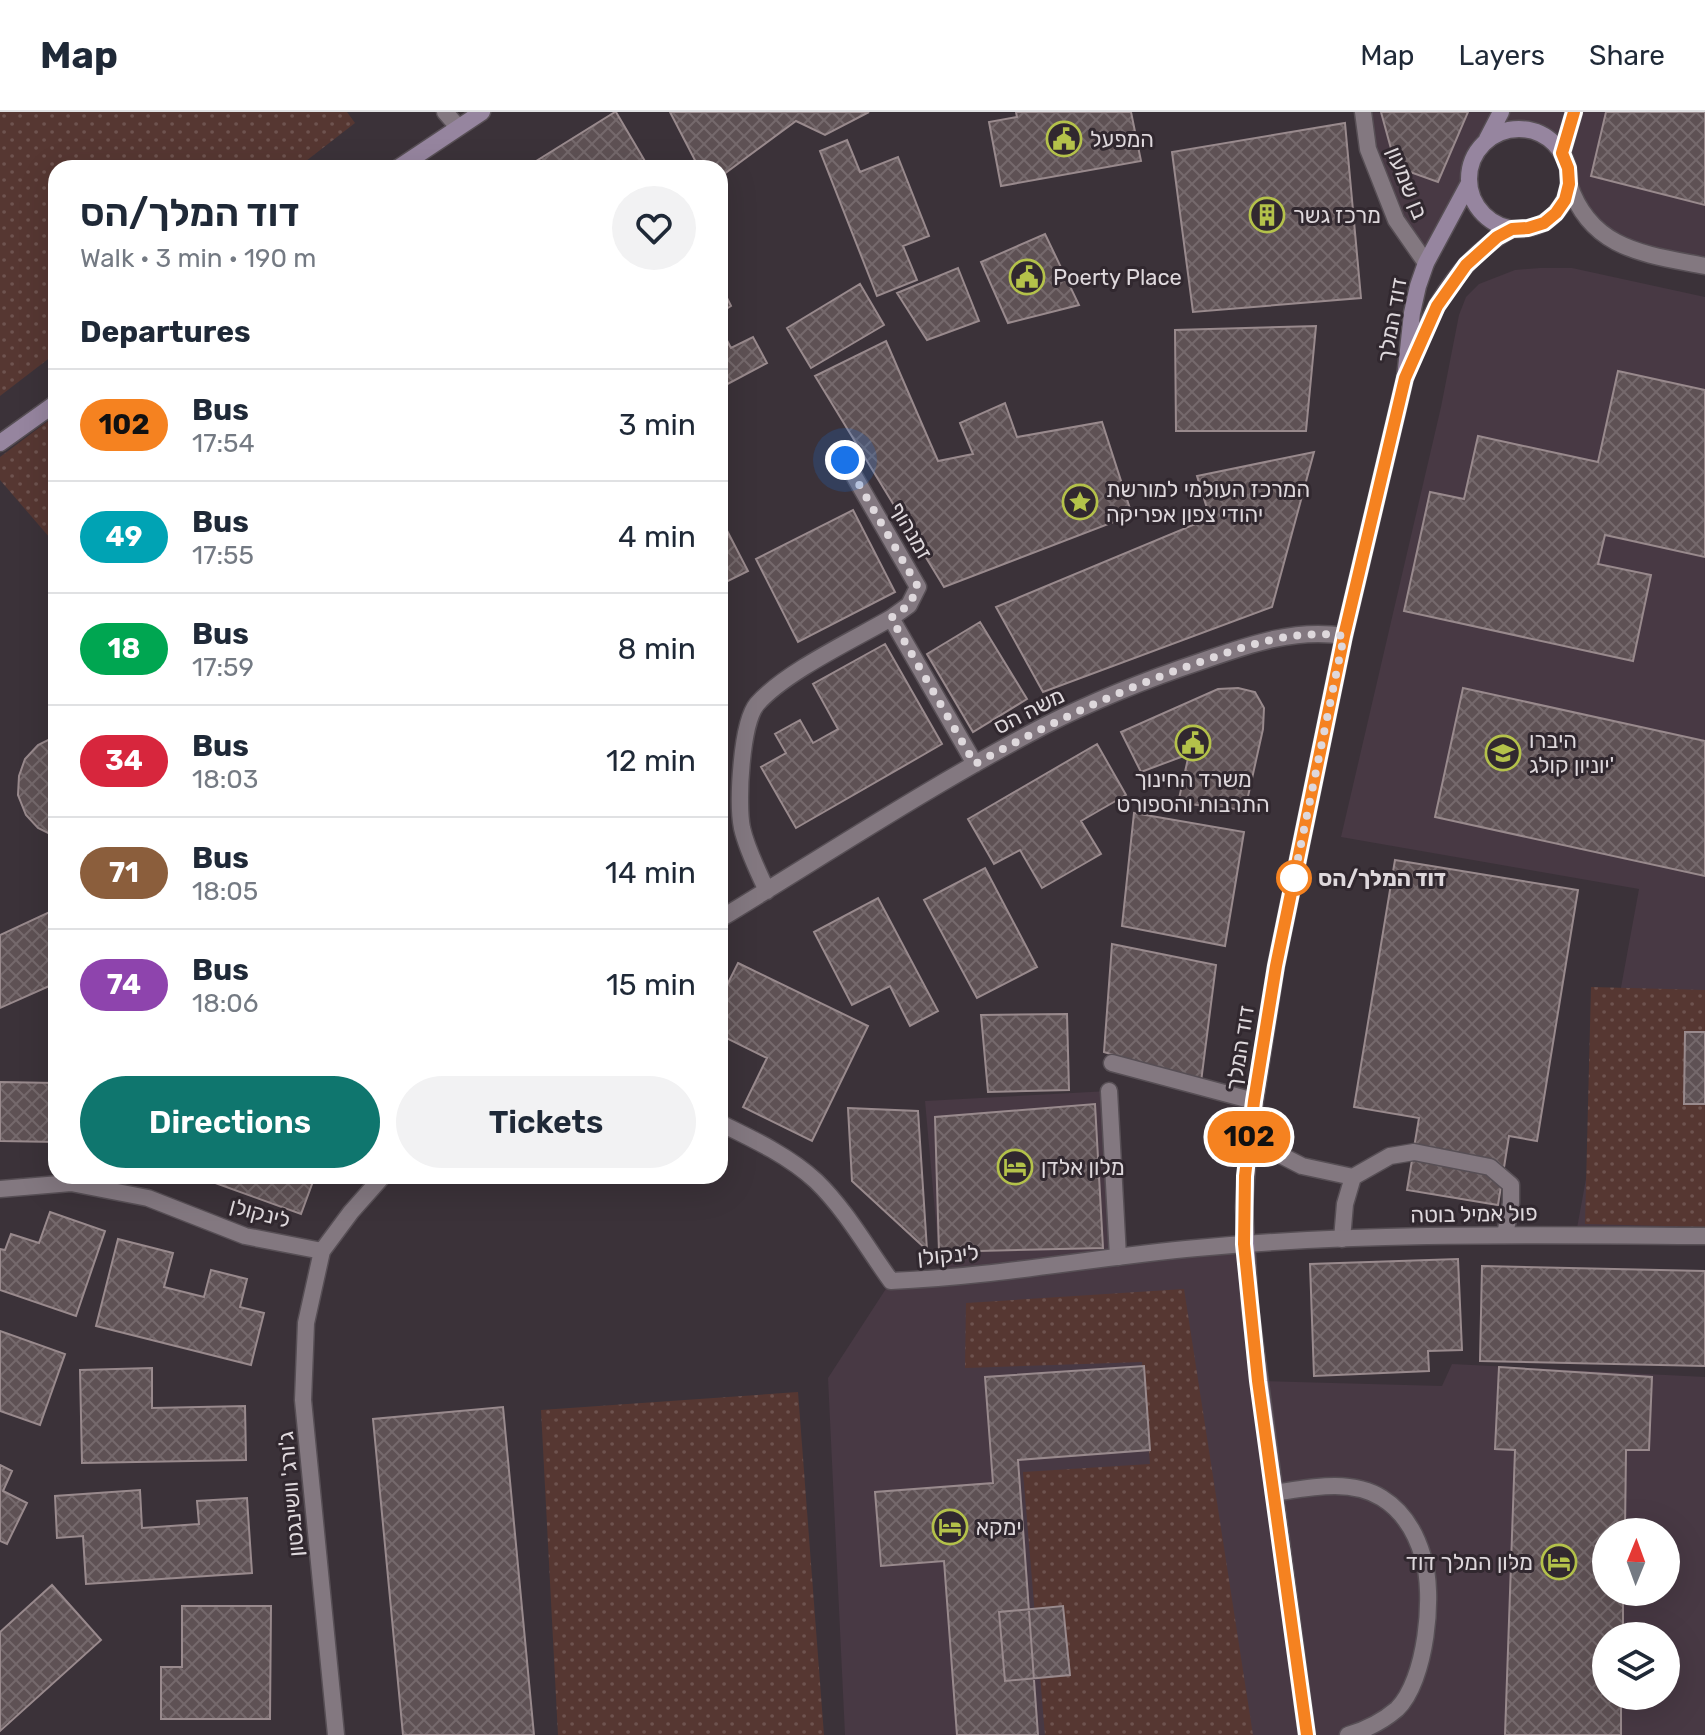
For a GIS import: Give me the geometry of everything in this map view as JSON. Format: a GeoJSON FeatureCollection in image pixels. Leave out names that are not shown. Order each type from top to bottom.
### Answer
{"type":"FeatureCollection","features":[{"type":"Feature","properties":{"kind":"street"},"geometry":{"type":"LineString","coordinates":[[445,112],[458,127]]}},
{"type":"Feature","properties":{"kind":"street"},"geometry":{"type":"LineString","coordinates":[[410,160],[482,112]]}},
{"type":"Feature","properties":{"kind":"street","name":"בן שמעון"},"geometry":{"type":"LineString","coordinates":[[1363,112],[1368,149],[1396,220],[1426,263]]}},
{"type":"Feature","properties":{"kind":"street"},"geometry":{"type":"LineString","coordinates":[[1501,112],[1469,169],[1468,185],[1473,202],[1483,216],[1512,229],[1544,223],[1565,200],[1569,184]]}},
{"type":"Feature","properties":{"kind":"street"},"geometry":{"type":"LineString","coordinates":[[1562,153],[1574,112]]}},
{"type":"Feature","properties":{"kind":"street"},"geometry":{"type":"LineString","coordinates":[[1487,140],[1502,132],[1519,129],[1551,140],[1562,153],[1568,168],[1575,203],[1607,238],[1644,253],[1705,266]]}},
{"type":"Feature","properties":{"kind":"street","name":"דוד המלך"},"geometry":{"type":"LineString","coordinates":[[1307,1735],[1255,1352],[1244,1244],[1249,1139],[1276,966],[1344,636],[1405,378],[1412,313],[1426,263],[1468,185]]}},
{"type":"Feature","properties":{"kind":"street","name":"דוד המלך"},"geometry":{"type":"LineString","coordinates":[[1405,378],[1423,333],[1451,283],[1482,249],[1512,229]]}},
{"type":"Feature","properties":{"kind":"street"},"geometry":{"type":"LineString","coordinates":[[0,443],[48,409]]}},
{"type":"Feature","properties":{"kind":"street","name":"זמנהוף"},"geometry":{"type":"LineString","coordinates":[[845,460],[918,587],[909,605],[891,618]]}},
{"type":"Feature","properties":{"kind":"street"},"geometry":{"type":"LineString","coordinates":[[767,891],[742,828],[740,802],[744,733],[755,705],[782,682],[891,618],[975,764]]}},
{"type":"Feature","properties":{"kind":"street","name":"משה הס"},"geometry":{"type":"LineString","coordinates":[[728,914],[1045,725],[1156,677],[1286,636],[1326,633],[1344,636]]}},
{"type":"Feature","properties":{"kind":"street"},"geometry":{"type":"LineString","coordinates":[[1112,1063],[1254,1101]]}},
{"type":"Feature","properties":{"kind":"street"},"geometry":{"type":"LineString","coordinates":[[1109,1091],[1118,1257]]}},
{"type":"Feature","properties":{"kind":"street","name":"לינקולן"},"geometry":{"type":"LineString","coordinates":[[728,1127],[764,1145],[815,1180],[843,1212],[891,1281],[941,1279],[1244,1244]]}},
{"type":"Feature","properties":{"kind":"street"},"geometry":{"type":"LineString","coordinates":[[1249,1139],[1302,1166],[1353,1177],[1390,1156],[1414,1152],[1490,1167],[1511,1185],[1505,1235]]}},
{"type":"Feature","properties":{"kind":"street"},"geometry":{"type":"LineString","coordinates":[[1342,1239],[1345,1204],[1353,1177]]}},
{"type":"Feature","properties":{"kind":"street","name":"לינקולן"},"geometry":{"type":"LineString","coordinates":[[0,1189],[59,1184]]}},
{"type":"Feature","properties":{"kind":"street","name":"לינקולן"},"geometry":{"type":"LineString","coordinates":[[76,1184],[148,1198],[245,1236],[322,1251]]}},
{"type":"Feature","properties":{"kind":"street"},"geometry":{"type":"LineString","coordinates":[[322,1251],[376,1184]]}},
{"type":"Feature","properties":{"kind":"street","name":"פול אמיל בוטה"},"geometry":{"type":"LineString","coordinates":[[1244,1244],[1505,1235],[1705,1236]]}},
{"type":"Feature","properties":{"kind":"street","name":"ג'ורג' וושינגטון"},"geometry":{"type":"LineString","coordinates":[[322,1251],[306,1323],[303,1400],[336,1735]]}},
{"type":"Feature","properties":{"kind":"street"},"geometry":{"type":"LineString","coordinates":[[1274,1493],[1336,1486],[1356,1488],[1380,1496],[1399,1511],[1413,1532],[1424,1559],[1427,1587],[1425,1634],[1414,1684],[1398,1708],[1377,1723],[1348,1735]]}},
{"type":"Feature","properties":{"kind":"shaded area"},"geometry":{"type":"Polygon","coordinates":[[[0,112],[347,112],[355,123],[307,160],[48,160],[48,359],[0,396],[0,112]]]}},
{"type":"Feature","properties":{"kind":"shaded area"},"geometry":{"type":"Polygon","coordinates":[[[1363,112],[1705,112],[1705,266],[1607,238],[1569,184],[1568,168],[1562,153],[1550,140],[1536,132],[1519,129],[1502,132],[1487,140],[1476,153],[1469,169],[1468,185],[1426,263],[1403,233],[1363,112]]]}},
{"type":"Feature","properties":{"kind":"shaded area"},"geometry":{"type":"Polygon","coordinates":[[[1572,268],[1705,297],[1705,1241],[1575,1239],[1639,889],[1341,837],[1441,407],[1459,315],[1466,297],[1479,284],[1515,270],[1572,268]]]}},
{"type":"Feature","properties":{"kind":"shaded area"},"geometry":{"type":"Polygon","coordinates":[[[48,421],[48,536],[0,480],[0,457],[48,421]]]}},
{"type":"Feature","properties":{"kind":"shaded area"},"geometry":{"type":"Polygon","coordinates":[[[1591,987],[1705,990],[1705,1227],[1585,1224],[1591,987]]]}},
{"type":"Feature","properties":{"kind":"shaded area"},"geometry":{"type":"Polygon","coordinates":[[[1109,1091],[1118,1256],[1244,1244],[1259,1381],[1442,1386],[1452,1364],[1705,1377],[1705,1735],[845,1735],[828,1378],[891,1281],[941,1279],[925,1101],[1109,1091]]]}},
{"type":"Feature","properties":{"kind":"shaded area"},"geometry":{"type":"Polygon","coordinates":[[[1184,1289],[1253,1735],[1045,1735],[1023,1472],[1150,1464],[1142,1362],[965,1368],[966,1303],[1184,1289]]]}},
{"type":"Feature","properties":{"kind":"shaded area"},"geometry":{"type":"Polygon","coordinates":[[[798,1392],[824,1735],[558,1735],[541,1410],[798,1392]]]}},
{"type":"Feature","properties":{"kind":"building"},"geometry":{"type":"Polygon","coordinates":[[[615,112],[644,160],[538,160],[615,112]]]}},
{"type":"Feature","properties":{"kind":"building"},"geometry":{"type":"Polygon","coordinates":[[[670,112],[869,112],[825,135],[796,121],[728,171],[728,160],[695,160],[670,112]]]}},
{"type":"Feature","properties":{"kind":"building","name":"המפעל"},"geometry":{"type":"Polygon","coordinates":[[[1016,112],[1131,112],[1141,161],[1001,186],[989,122],[1017,117],[1016,112]]]}},
{"type":"Feature","properties":{"kind":"building"},"geometry":{"type":"Polygon","coordinates":[[[1381,112],[1468,112],[1438,182],[1396,167],[1381,112]]]}},
{"type":"Feature","properties":{"kind":"building"},"geometry":{"type":"Polygon","coordinates":[[[1606,112],[1705,112],[1705,205],[1591,176],[1606,112]]]}},
{"type":"Feature","properties":{"kind":"building","name":"מרכז גשר"},"geometry":{"type":"Polygon","coordinates":[[[1345,123],[1361,298],[1193,312],[1172,152],[1345,123]]]}},
{"type":"Feature","properties":{"kind":"building"},"geometry":{"type":"Polygon","coordinates":[[[847,140],[860,172],[898,157],[929,236],[903,246],[917,280],[877,296],[820,151],[847,140]]]}},
{"type":"Feature","properties":{"kind":"building","name":"Poerty Place"},"geometry":{"type":"Polygon","coordinates":[[[1045,234],[1079,305],[1008,323],[981,262],[1045,234]]]}},
{"type":"Feature","properties":{"kind":"building"},"geometry":{"type":"Polygon","coordinates":[[[958,268],[979,321],[927,340],[897,293],[958,268]]]}},
{"type":"Feature","properties":{"kind":"building"},"geometry":{"type":"Polygon","coordinates":[[[860,284],[884,325],[811,368],[787,328],[860,284]]]}},
{"type":"Feature","properties":{"kind":"building"},"geometry":{"type":"Polygon","coordinates":[[[1316,326],[1306,431],[1176,431],[1175,330],[1316,326]]]}},
{"type":"Feature","properties":{"kind":"building"},"geometry":{"type":"Polygon","coordinates":[[[753,337],[767,363],[728,384],[728,342],[731,348],[753,337]]]}},
{"type":"Feature","properties":{"kind":"building"},"geometry":{"type":"Polygon","coordinates":[[[886,341],[938,461],[973,454],[960,423],[1005,403],[1017,437],[1102,422],[1132,515],[944,587],[815,376],[886,341]]]}},
{"type":"Feature","properties":{"kind":"building"},"geometry":{"type":"Polygon","coordinates":[[[1618,371],[1705,390],[1705,557],[1605,535],[1598,564],[1651,575],[1633,661],[1404,611],[1430,492],[1464,499],[1478,436],[1598,462],[1618,371]]]}},
{"type":"Feature","properties":{"kind":"building"},"geometry":{"type":"Polygon","coordinates":[[[1314,452],[1272,607],[1043,692],[996,607],[1210,518],[1197,476],[1314,452]]]}},
{"type":"Feature","properties":{"kind":"building"},"geometry":{"type":"Polygon","coordinates":[[[853,510],[895,592],[798,642],[756,559],[853,510]]]}},
{"type":"Feature","properties":{"kind":"building"},"geometry":{"type":"Polygon","coordinates":[[[728,532],[748,571],[728,581],[728,532]]]}},
{"type":"Feature","properties":{"kind":"building"},"geometry":{"type":"Polygon","coordinates":[[[980,622],[1027,699],[973,732],[927,654],[980,622]]]}},
{"type":"Feature","properties":{"kind":"building"},"geometry":{"type":"Polygon","coordinates":[[[885,644],[942,744],[796,828],[761,767],[786,753],[775,734],[800,720],[813,743],[838,729],[813,684],[885,644]]]}},
{"type":"Feature","properties":{"kind":"building","name":"משרד החינוך התרבות והספורט"},"geometry":{"type":"Polygon","coordinates":[[[1238,688],[1255,692],[1264,708],[1263,729],[1245,810],[1178,803],[1189,754],[1141,772],[1121,732],[1218,689],[1238,688]]]}},
{"type":"Feature","properties":{"kind":"building"},"geometry":{"type":"Polygon","coordinates":[[[1463,688],[1705,741],[1705,876],[1435,817],[1463,688]]]}},
{"type":"Feature","properties":{"kind":"building"},"geometry":{"type":"Polygon","coordinates":[[[48,740],[48,833],[38,828],[26,815],[18,795],[19,776],[25,759],[38,745],[48,740]]]}},
{"type":"Feature","properties":{"kind":"building"},"geometry":{"type":"Polygon","coordinates":[[[1097,744],[1126,795],[1081,821],[1101,854],[1042,888],[1020,850],[994,864],[968,819],[1097,744]]]}},
{"type":"Feature","properties":{"kind":"building"},"geometry":{"type":"Polygon","coordinates":[[[1134,813],[1244,832],[1225,946],[1122,926],[1134,813]]]}},
{"type":"Feature","properties":{"kind":"building"},"geometry":{"type":"Polygon","coordinates":[[[1395,860],[1578,890],[1537,1141],[1509,1136],[1498,1205],[1407,1190],[1419,1118],[1354,1107],[1395,860]]]}},
{"type":"Feature","properties":{"kind":"building"},"geometry":{"type":"Polygon","coordinates":[[[985,868],[1037,967],[977,998],[924,900],[985,868]]]}},
{"type":"Feature","properties":{"kind":"building"},"geometry":{"type":"Polygon","coordinates":[[[878,898],[938,1011],[910,1026],[890,986],[852,1005],[814,932],[878,898]]]}},
{"type":"Feature","properties":{"kind":"building"},"geometry":{"type":"Polygon","coordinates":[[[48,913],[48,987],[0,1008],[0,935],[48,913]]]}},
{"type":"Feature","properties":{"kind":"building"},"geometry":{"type":"Polygon","coordinates":[[[1112,944],[1216,965],[1201,1082],[1104,1052],[1112,944]]]}},
{"type":"Feature","properties":{"kind":"building"},"geometry":{"type":"Polygon","coordinates":[[[738,963],[868,1026],[812,1141],[743,1107],[767,1058],[728,1039],[728,983],[738,963]]]}},
{"type":"Feature","properties":{"kind":"building"},"geometry":{"type":"Polygon","coordinates":[[[1067,1014],[1069,1090],[988,1092],[981,1015],[1067,1014]]]}},
{"type":"Feature","properties":{"kind":"building"},"geometry":{"type":"Polygon","coordinates":[[[1685,1032],[1705,1032],[1705,1104],[1684,1104],[1685,1032]]]}},
{"type":"Feature","properties":{"kind":"building"},"geometry":{"type":"Polygon","coordinates":[[[0,1082],[48,1083],[48,1142],[0,1141],[0,1082]]]}},
{"type":"Feature","properties":{"kind":"building"},"geometry":{"type":"Polygon","coordinates":[[[1095,1104],[1103,1248],[939,1252],[935,1117],[1095,1104]]]}},
{"type":"Feature","properties":{"kind":"building"},"geometry":{"type":"Polygon","coordinates":[[[848,1108],[918,1111],[927,1250],[852,1181],[848,1108]]]}},
{"type":"Feature","properties":{"kind":"building"},"geometry":{"type":"Polygon","coordinates":[[[218,1184],[312,1184],[301,1214],[218,1184]]]}},
{"type":"Feature","properties":{"kind":"building"},"geometry":{"type":"Polygon","coordinates":[[[50,1212],[105,1231],[76,1316],[0,1290],[0,1249],[5,1250],[11,1234],[39,1243],[50,1212]]]}},
{"type":"Feature","properties":{"kind":"building"},"geometry":{"type":"Polygon","coordinates":[[[118,1239],[173,1253],[164,1287],[204,1297],[211,1270],[247,1279],[240,1307],[264,1313],[251,1365],[96,1326],[118,1239]]]}},
{"type":"Feature","properties":{"kind":"building"},"geometry":{"type":"Polygon","coordinates":[[[1458,1259],[1462,1350],[1428,1351],[1429,1371],[1314,1376],[1310,1264],[1458,1259]]]}},
{"type":"Feature","properties":{"kind":"building"},"geometry":{"type":"Polygon","coordinates":[[[1482,1266],[1705,1271],[1705,1366],[1480,1361],[1482,1266]]]}},
{"type":"Feature","properties":{"kind":"building"},"geometry":{"type":"Polygon","coordinates":[[[0,1331],[65,1354],[40,1425],[0,1411],[0,1331]]]}},
{"type":"Feature","properties":{"kind":"building","name":"ימקא"},"geometry":{"type":"Polygon","coordinates":[[[1144,1366],[1150,1450],[1018,1460],[1038,1735],[957,1735],[944,1561],[881,1566],[875,1492],[993,1483],[985,1377],[1144,1366]]]}},
{"type":"Feature","properties":{"kind":"building","name":"מלון המלך דוד"},"geometry":{"type":"Polygon","coordinates":[[[1499,1367],[1652,1377],[1649,1450],[1626,1450],[1625,1518],[1592,1518],[1592,1606],[1623,1606],[1623,1622],[1592,1622],[1592,1710],[1621,1710],[1621,1735],[1505,1735],[1515,1450],[1495,1449],[1499,1367]]]}},
{"type":"Feature","properties":{"kind":"building"},"geometry":{"type":"Polygon","coordinates":[[[152,1368],[152,1408],[245,1406],[246,1460],[82,1463],[80,1370],[152,1368]]]}},
{"type":"Feature","properties":{"kind":"building"},"geometry":{"type":"Polygon","coordinates":[[[503,1407],[534,1735],[403,1735],[373,1419],[503,1407]]]}},
{"type":"Feature","properties":{"kind":"building"},"geometry":{"type":"Polygon","coordinates":[[[0,1465],[12,1471],[3,1491],[27,1503],[7,1544],[0,1541],[0,1465]]]}},
{"type":"Feature","properties":{"kind":"building"},"geometry":{"type":"Polygon","coordinates":[[[140,1490],[142,1528],[199,1524],[197,1501],[247,1498],[252,1573],[86,1584],[83,1536],[57,1538],[55,1496],[140,1490]]]}},
{"type":"Feature","properties":{"kind":"building"},"geometry":{"type":"Polygon","coordinates":[[[52,1585],[101,1640],[0,1731],[0,1632],[52,1585]]]}},
{"type":"Feature","properties":{"kind":"building"},"geometry":{"type":"Polygon","coordinates":[[[182,1606],[271,1606],[270,1719],[161,1719],[161,1667],[182,1667],[182,1606]]]}},
{"type":"Feature","properties":{"kind":"building"},"geometry":{"type":"Polygon","coordinates":[[[1063,1606],[1070,1675],[1005,1681],[999,1612],[1063,1606]]]}},
{"type":"Feature","properties":{"kind":"bus line","name":"102"},"geometry":{"type":"LineString","coordinates":[[1307,1735],[1258,1381],[1244,1244],[1249,1139],[1276,966],[1344,636],[1405,378],[1437,306],[1466,265],[1497,237],[1512,229],[1544,223],[1565,200],[1569,184],[1568,168],[1562,153],[1574,112]]}},
{"type":"Feature","properties":{"kind":"place","name":"המפעל"},"geometry":{"type":"Point","coordinates":[1064,139]}},
{"type":"Feature","properties":{"kind":"place","name":"מרכז גשר"},"geometry":{"type":"Point","coordinates":[1267,215]}},
{"type":"Feature","properties":{"kind":"place","name":"Poerty Place"},"geometry":{"type":"Point","coordinates":[1027,277]}},
{"type":"Feature","properties":{"kind":"place","name":"המרכז העולמי למורשת יהודי צפון אפריקה"},"geometry":{"type":"Point","coordinates":[1080,502]}},
{"type":"Feature","properties":{"kind":"place","name":"משרד החינוך התרבות והספורט"},"geometry":{"type":"Point","coordinates":[1193,743]}},
{"type":"Feature","properties":{"kind":"place","name":"היברו יוניון קולג'"},"geometry":{"type":"Point","coordinates":[1503,753]}},
{"type":"Feature","properties":{"kind":"place","name":"דוד המלך/הס"},"geometry":{"type":"Point","coordinates":[1294,878]}},
{"type":"Feature","properties":{"kind":"place","name":"מלון אלדן"},"geometry":{"type":"Point","coordinates":[1015,1167]}},
{"type":"Feature","properties":{"kind":"place","name":"ימקא"},"geometry":{"type":"Point","coordinates":[950,1527]}},
{"type":"Feature","properties":{"kind":"place","name":"מלון המלך דוד"},"geometry":{"type":"Point","coordinates":[1559,1562]}},
{"type":"Feature","properties":{"kind":"route"},"geometry":{"type":"LineString","coordinates":[[845,460],[918,587],[909,605],[891,618],[975,764],[1045,725],[1156,677],[1286,636],[1309,633],[1344,636],[1294,878]]}}]}
